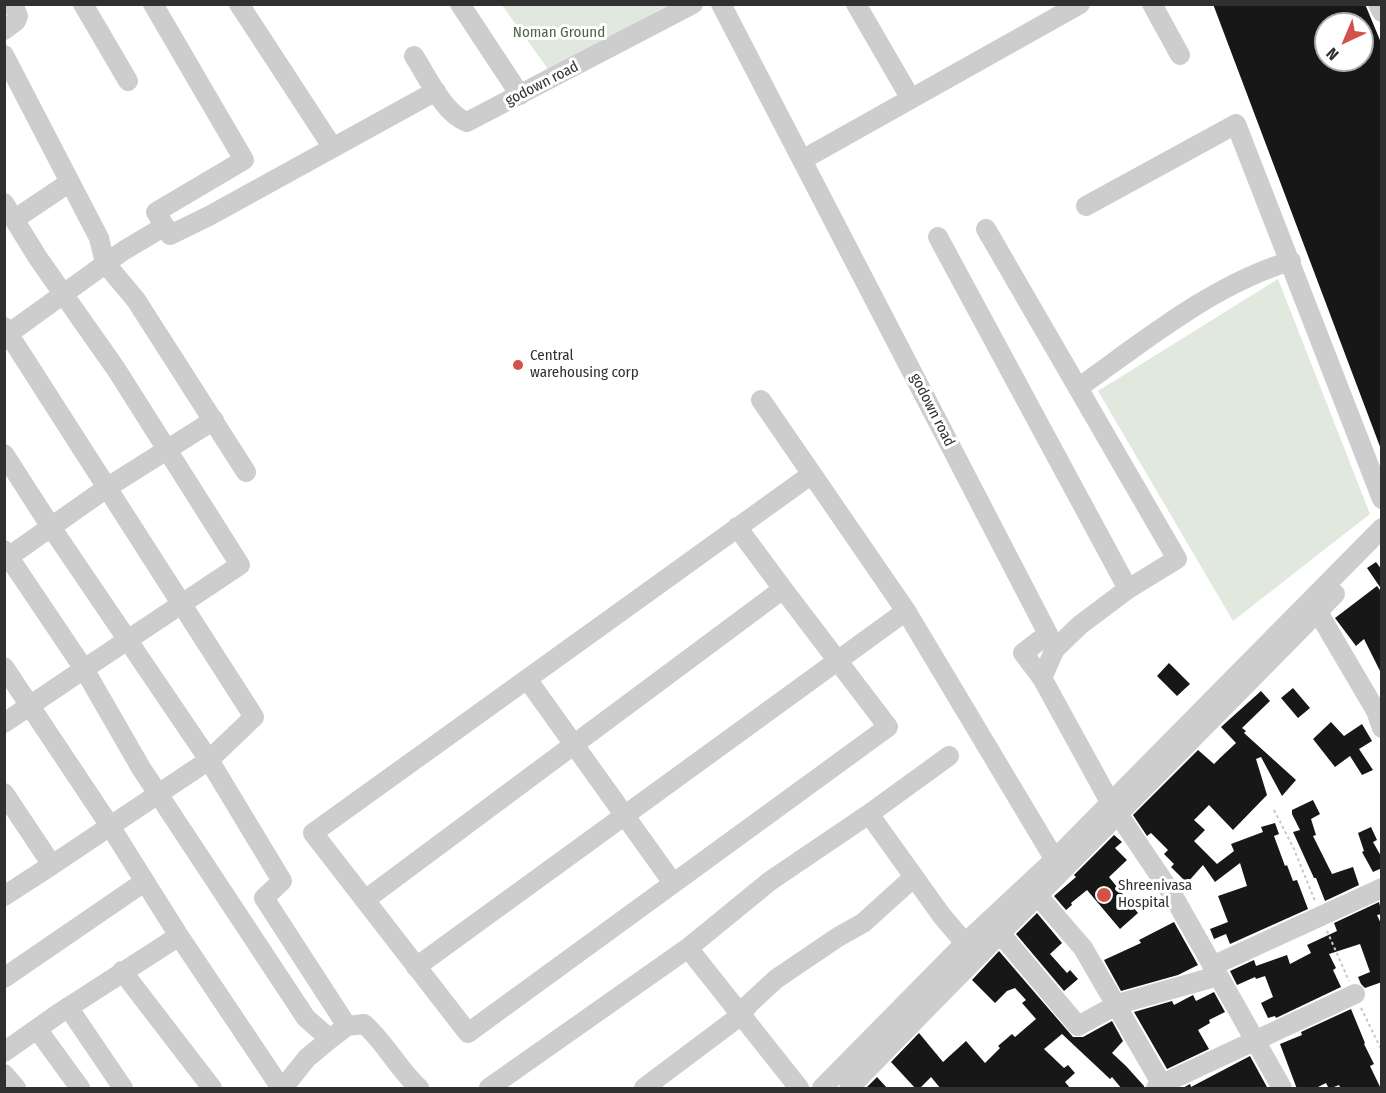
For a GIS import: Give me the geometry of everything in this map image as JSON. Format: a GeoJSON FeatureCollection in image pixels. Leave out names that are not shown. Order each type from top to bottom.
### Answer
{"type":"FeatureCollection","features":[{"type":"Feature","properties":{"kind":"street"},"geometry":{"type":"LineString","coordinates":[[4,30],[16,21],[18,16],[13,4]]}},
{"type":"Feature","properties":{"kind":"street"},"geometry":{"type":"LineString","coordinates":[[83,4],[128,81]]}},
{"type":"Feature","properties":{"kind":"street"},"geometry":{"type":"LineString","coordinates":[[153,4],[244,160],[156,212],[170,235],[209,216],[436,91]]}},
{"type":"Feature","properties":{"kind":"street"},"geometry":{"type":"LineString","coordinates":[[239,4],[333,148]]}},
{"type":"Feature","properties":{"kind":"street"},"geometry":{"type":"LineString","coordinates":[[460,4],[520,95]]}},
{"type":"Feature","properties":{"kind":"street","name":"godown road"},"geometry":{"type":"LineString","coordinates":[[414,56],[450,111],[458,119],[467,122],[693,4]]}},
{"type":"Feature","properties":{"kind":"street","name":"godown road"},"geometry":{"type":"LineString","coordinates":[[721,4],[1048,634],[1023,652],[1042,678],[1114,808],[1172,894],[1282,1089]]}},
{"type":"Feature","properties":{"kind":"street"},"geometry":{"type":"LineString","coordinates":[[856,4],[911,99]]}},
{"type":"Feature","properties":{"kind":"street"},"geometry":{"type":"LineString","coordinates":[[802,160],[1080,4]]}},
{"type":"Feature","properties":{"kind":"street"},"geometry":{"type":"LineString","coordinates":[[1152,4],[1180,55]]}},
{"type":"Feature","properties":{"kind":"street"},"geometry":{"type":"LineString","coordinates":[[1378,4],[1382,12]]}},
{"type":"Feature","properties":{"kind":"street"},"geometry":{"type":"LineString","coordinates":[[4,55],[99,238],[105,263],[136,300],[246,472]]}},
{"type":"Feature","properties":{"kind":"street"},"geometry":{"type":"LineString","coordinates":[[1086,206],[1236,124],[1382,500]]}},
{"type":"Feature","properties":{"kind":"street"},"geometry":{"type":"LineString","coordinates":[[4,723],[240,566],[116,369],[8,211],[70,182]]}},
{"type":"Feature","properties":{"kind":"street"},"geometry":{"type":"LineString","coordinates":[[4,896],[209,760],[254,717],[108,487],[6,332],[64,295],[105,263],[165,226]]}},
{"type":"Feature","properties":{"kind":"street"},"geometry":{"type":"LineString","coordinates":[[986,229],[1177,559],[1128,589],[1080,625],[1055,649],[1042,678]]}},
{"type":"Feature","properties":{"kind":"street"},"geometry":{"type":"LineString","coordinates":[[938,237],[1128,589]]}},
{"type":"Feature","properties":{"kind":"street"},"geometry":{"type":"LineString","coordinates":[[1078,388],[1184,314],[1262,270],[1291,261]]}},
{"type":"Feature","properties":{"kind":"street"},"geometry":{"type":"LineString","coordinates":[[761,400],[906,611],[1058,866]]}},
{"type":"Feature","properties":{"kind":"street"},"geometry":{"type":"LineString","coordinates":[[214,420],[108,487],[6,556],[84,669],[158,794],[306,1018],[330,1039]]}},
{"type":"Feature","properties":{"kind":"street"},"geometry":{"type":"LineString","coordinates":[[4,454],[209,760],[282,881],[243,922]]}},
{"type":"Feature","properties":{"kind":"street"},"geometry":{"type":"LineString","coordinates":[[737,527],[888,727],[468,1033],[313,833],[737,527],[812,474]]}},
{"type":"Feature","properties":{"kind":"street"},"geometry":{"type":"LineString","coordinates":[[849,1089],[994,927],[1058,866],[1314,606],[1382,528]]}},
{"type":"Feature","properties":{"kind":"street"},"geometry":{"type":"LineString","coordinates":[[1314,606],[1382,547]]}},
{"type":"Feature","properties":{"kind":"street"},"geometry":{"type":"LineString","coordinates":[[365,900],[783,589]]}},
{"type":"Feature","properties":{"kind":"street"},"geometry":{"type":"LineString","coordinates":[[1314,606],[1376,711],[1382,728]]}},
{"type":"Feature","properties":{"kind":"street"},"geometry":{"type":"LineString","coordinates":[[416,967],[906,611]]}},
{"type":"Feature","properties":{"kind":"street"},"geometry":{"type":"LineString","coordinates":[[4,667],[110,826],[178,936],[282,1088],[307,1058],[330,1039],[347,1026],[364,1024],[372,1031],[406,1085]]}},
{"type":"Feature","properties":{"kind":"street"},"geometry":{"type":"LineString","coordinates":[[527,679],[673,883]]}},
{"type":"Feature","properties":{"kind":"street"},"geometry":{"type":"LineString","coordinates":[[489,1089],[688,948],[770,881],[949,756]]}},
{"type":"Feature","properties":{"kind":"street"},"geometry":{"type":"LineString","coordinates":[[4,793],[52,865]]}},
{"type":"Feature","properties":{"kind":"street"},"geometry":{"type":"LineString","coordinates":[[869,814],[942,916],[965,943]]}},
{"type":"Feature","properties":{"kind":"street"},"geometry":{"type":"LineString","coordinates":[[822,1089],[965,943],[994,927],[1038,896],[1058,866]]}},
{"type":"Feature","properties":{"kind":"street"},"geometry":{"type":"LineString","coordinates":[[644,1089],[740,1016],[749,1004],[776,979],[837,937],[863,923],[914,877]]}},
{"type":"Feature","properties":{"kind":"street"},"geometry":{"type":"LineString","coordinates":[[4,978],[144,882]]}},
{"type":"Feature","properties":{"kind":"street"},"geometry":{"type":"LineString","coordinates":[[994,927],[1078,1026],[1117,1005],[1215,971],[1382,888]]}},
{"type":"Feature","properties":{"kind":"street"},"geometry":{"type":"LineString","coordinates":[[1038,896],[1083,948],[1161,1087],[1355,994]]}},
{"type":"Feature","properties":{"kind":"street"},"geometry":{"type":"LineString","coordinates":[[264,898],[347,1026]]}},
{"type":"Feature","properties":{"kind":"street"},"geometry":{"type":"LineString","coordinates":[[4,1052],[122,971],[178,936]]}},
{"type":"Feature","properties":{"kind":"street"},"geometry":{"type":"LineString","coordinates":[[688,948],[799,1089]]}},
{"type":"Feature","properties":{"kind":"street"},"geometry":{"type":"LineString","coordinates":[[122,971],[212,1089]]}},
{"type":"Feature","properties":{"kind":"street"},"geometry":{"type":"LineString","coordinates":[[68,1007],[123,1089]]}},
{"type":"Feature","properties":{"kind":"street"},"geometry":{"type":"LineString","coordinates":[[37,1029],[80,1089]]}},
{"type":"Feature","properties":{"kind":"street"},"geometry":{"type":"LineString","coordinates":[[4,1074],[16,1089]]}},
{"type":"Feature","properties":{"kind":"green space","name":"Noman Ground"},"geometry":{"type":"Polygon","coordinates":[[[502,5],[668,5],[550,72],[502,5]]]}},
{"type":"Feature","properties":{"kind":"green space"},"geometry":{"type":"Polygon","coordinates":[[[1278,279],[1370,514],[1233,621],[1098,391],[1278,279]]]}},
{"type":"Feature","properties":{"kind":"building"},"geometry":{"type":"Polygon","coordinates":[[[1213,4],[1365,4],[1368,12],[1314,12],[1314,72],[1374,72],[1374,26],[1382,45],[1382,452],[1213,4]]]}},
{"type":"Feature","properties":{"kind":"building"},"geometry":{"type":"Polygon","coordinates":[[[1376,562],[1382,570],[1382,590],[1367,568],[1376,562]]]}},
{"type":"Feature","properties":{"kind":"building"},"geometry":{"type":"Polygon","coordinates":[[[1377,586],[1382,593],[1382,675],[1364,639],[1356,646],[1335,618],[1377,586]]]}},
{"type":"Feature","properties":{"kind":"building"},"geometry":{"type":"Polygon","coordinates":[[[1169,663],[1190,684],[1177,696],[1157,676],[1169,663]]]}},
{"type":"Feature","properties":{"kind":"building"},"geometry":{"type":"Polygon","coordinates":[[[1293,688],[1310,708],[1298,718],[1281,698],[1293,688]]]}},
{"type":"Feature","properties":{"kind":"building"},"geometry":{"type":"Polygon","coordinates":[[[1261,691],[1270,701],[1242,728],[1246,731],[1244,733],[1296,780],[1282,796],[1261,757],[1256,759],[1267,795],[1233,830],[1209,805],[1194,820],[1205,830],[1194,841],[1217,864],[1234,851],[1231,844],[1263,832],[1261,827],[1275,823],[1279,834],[1274,836],[1285,866],[1287,865],[1293,881],[1297,880],[1308,909],[1230,944],[1226,934],[1214,939],[1210,929],[1228,922],[1218,896],[1247,886],[1240,863],[1215,882],[1203,865],[1187,883],[1171,867],[1174,864],[1164,854],[1168,850],[1151,833],[1147,836],[1133,815],[1198,750],[1214,764],[1236,743],[1221,727],[1261,691]]]}},
{"type":"Feature","properties":{"kind":"building"},"geometry":{"type":"Polygon","coordinates":[[[1331,722],[1344,736],[1362,724],[1372,741],[1359,749],[1373,770],[1362,775],[1350,756],[1335,767],[1313,739],[1331,722]]]}},
{"type":"Feature","properties":{"kind":"building"},"geometry":{"type":"Polygon","coordinates":[[[1313,800],[1320,814],[1311,819],[1316,835],[1313,836],[1332,874],[1353,867],[1359,885],[1325,901],[1293,832],[1300,830],[1292,810],[1313,800]]]}},
{"type":"Feature","properties":{"kind":"building"},"geometry":{"type":"Polygon","coordinates":[[[1371,827],[1377,840],[1373,842],[1382,858],[1382,868],[1373,872],[1362,852],[1364,851],[1358,833],[1371,827]]]}},
{"type":"Feature","properties":{"kind":"building"},"geometry":{"type":"Polygon","coordinates":[[[1114,835],[1122,842],[1115,848],[1127,860],[1109,877],[1138,913],[1120,929],[1087,890],[1066,910],[1054,896],[1076,877],[1074,875],[1114,835]]]}},
{"type":"Feature","properties":{"kind":"building"},"geometry":{"type":"Polygon","coordinates":[[[1379,902],[1382,914],[1377,915],[1382,926],[1382,982],[1365,988],[1361,984],[1358,977],[1370,972],[1360,944],[1329,954],[1341,987],[1276,1018],[1275,1016],[1268,1018],[1261,1003],[1273,997],[1265,976],[1256,979],[1255,977],[1237,985],[1230,971],[1254,960],[1256,966],[1287,955],[1290,964],[1311,953],[1307,945],[1337,931],[1334,923],[1379,902]]]}},
{"type":"Feature","properties":{"kind":"building"},"geometry":{"type":"Polygon","coordinates":[[[1037,913],[1062,943],[1050,954],[1067,973],[1070,970],[1078,979],[1064,991],[1016,934],[1037,913]]]}},
{"type":"Feature","properties":{"kind":"building"},"geometry":{"type":"Polygon","coordinates":[[[1174,922],[1198,965],[1178,975],[1121,991],[1104,960],[1141,943],[1139,940],[1174,922]]]}},
{"type":"Feature","properties":{"kind":"building"},"geometry":{"type":"Polygon","coordinates":[[[999,951],[1073,1037],[1083,1037],[1112,1021],[1123,1041],[1112,1053],[1144,1086],[1144,1089],[1122,1089],[1112,1077],[1110,1079],[1062,1034],[1044,1049],[1064,1068],[1068,1065],[1075,1073],[1065,1082],[1071,1089],[941,1089],[931,1077],[919,1089],[916,1089],[891,1062],[919,1033],[943,1062],[966,1041],[985,1063],[1000,1048],[998,1046],[1012,1034],[1015,1037],[1036,1019],[1022,1003],[1026,1000],[1015,988],[1007,991],[995,1003],[972,980],[999,951]]]}},
{"type":"Feature","properties":{"kind":"building"},"geometry":{"type":"Polygon","coordinates":[[[1214,992],[1225,1012],[1209,1020],[1210,1023],[1198,1030],[1209,1049],[1167,1069],[1134,1012],[1172,1001],[1174,1005],[1193,995],[1196,1001],[1214,992]]]}},
{"type":"Feature","properties":{"kind":"building"},"geometry":{"type":"Polygon","coordinates":[[[1351,1009],[1374,1064],[1370,1066],[1381,1089],[1341,1089],[1339,1085],[1329,1089],[1326,1083],[1314,1089],[1297,1089],[1280,1044],[1351,1009]]]}},
{"type":"Feature","properties":{"kind":"building"},"geometry":{"type":"Polygon","coordinates":[[[1250,1056],[1268,1089],[1181,1089],[1190,1084],[1191,1087],[1250,1056]]]}},
{"type":"Feature","properties":{"kind":"building"},"geometry":{"type":"Polygon","coordinates":[[[877,1077],[888,1089],[865,1089],[877,1077]]]}},
{"type":"Feature","properties":{"kind":"place","name":"Central warehousing corp"},"geometry":{"type":"Point","coordinates":[518,365]}},
{"type":"Feature","properties":{"kind":"place","name":"Shreenivasa Hospital"},"geometry":{"type":"Point","coordinates":[1104,895]}}]}
